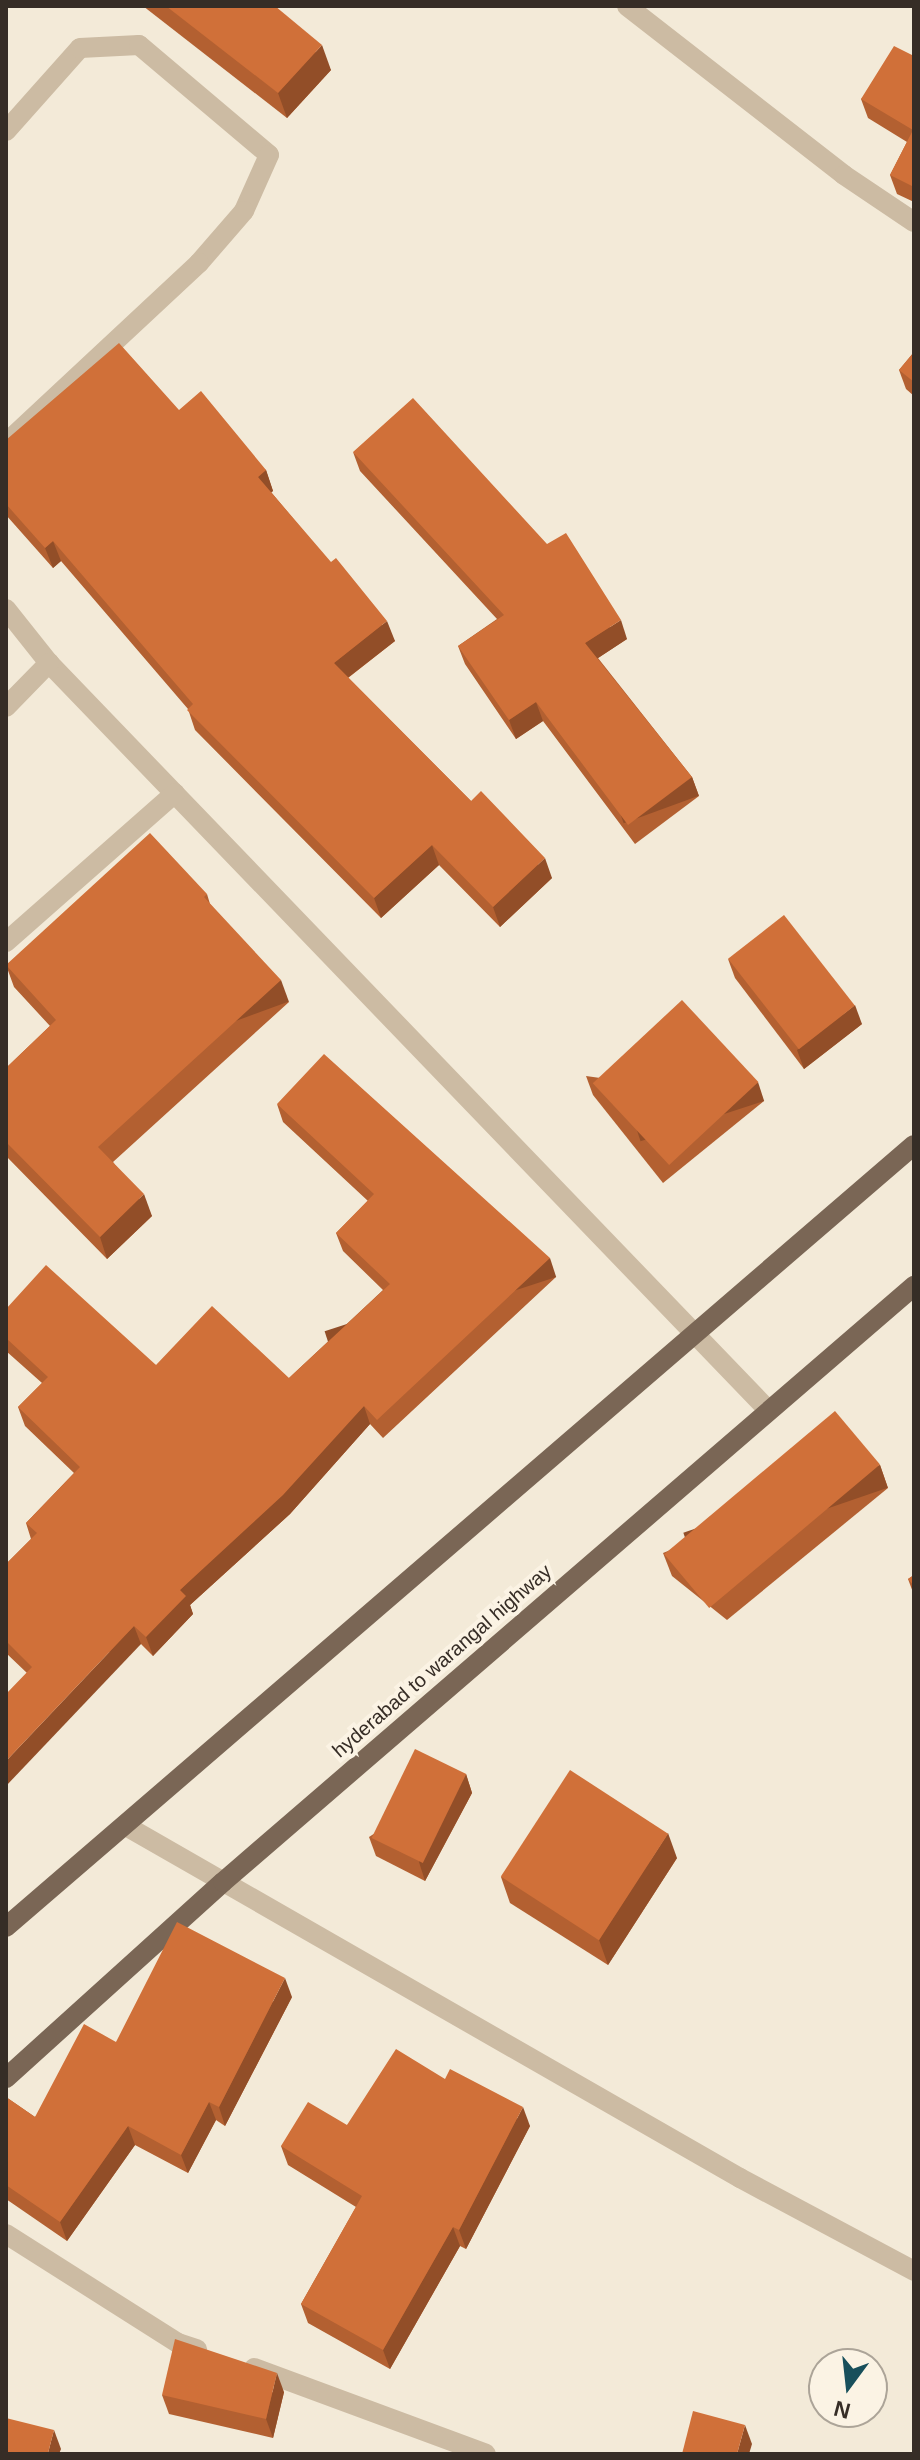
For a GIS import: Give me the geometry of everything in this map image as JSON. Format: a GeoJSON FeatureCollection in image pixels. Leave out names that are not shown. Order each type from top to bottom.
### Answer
{"type":"FeatureCollection","features":[{"type":"Feature","properties":{"kind":"main road"},"geometry":{"type":"LineString","coordinates":[[6,1927],[914,1145]]}},
{"type":"Feature","properties":{"kind":"main road","name":"hyderabad to warangal highway"},"geometry":{"type":"LineString","coordinates":[[6,2078],[223,1882],[914,1286]]}},
{"type":"Feature","properties":{"kind":"street"},"geometry":{"type":"LineString","coordinates":[[627,6],[844,175],[914,222]]}},
{"type":"Feature","properties":{"kind":"street"},"geometry":{"type":"LineString","coordinates":[[6,131],[80,48],[139,45],[269,155],[244,211],[199,263],[6,443]]}},
{"type":"Feature","properties":{"kind":"street"},"geometry":{"type":"LineString","coordinates":[[6,609],[49,663],[692,1336],[768,1410]]}},
{"type":"Feature","properties":{"kind":"street"},"geometry":{"type":"LineString","coordinates":[[6,707],[49,663]]}},
{"type":"Feature","properties":{"kind":"street"},"geometry":{"type":"LineString","coordinates":[[6,942],[175,793]]}},
{"type":"Feature","properties":{"kind":"street"},"geometry":{"type":"LineString","coordinates":[[126,1826],[914,2271]]}},
{"type":"Feature","properties":{"kind":"street"},"geometry":{"type":"LineString","coordinates":[[6,2234],[178,2343],[486,2454]]}},
{"type":"Feature","properties":{"kind":"building"},"geometry":{"type":"Polygon","coordinates":[[[166,6],[275,6],[322,45],[278,93],[166,6]]]}},
{"type":"Feature","properties":{"kind":"building"},"geometry":{"type":"Polygon","coordinates":[[[894,46],[914,56],[914,187],[890,175],[913,130],[861,99],[894,46]]]}},
{"type":"Feature","properties":{"kind":"building"},"geometry":{"type":"Polygon","coordinates":[[[119,343],[179,410],[201,391],[266,470],[258,477],[331,562],[336,558],[387,621],[334,663],[471,801],[481,791],[545,858],[493,907],[432,845],[374,898],[187,710],[193,704],[53,541],[45,548],[6,504],[6,440],[119,343]]]}},
{"type":"Feature","properties":{"kind":"building"},"geometry":{"type":"Polygon","coordinates":[[[914,352],[914,382],[899,370],[914,352]]]}},
{"type":"Feature","properties":{"kind":"building"},"geometry":{"type":"Polygon","coordinates":[[[413,398],[547,544],[566,533],[621,620],[585,643],[692,777],[628,825],[536,702],[509,720],[458,646],[504,615],[353,452],[413,398]]]}},
{"type":"Feature","properties":{"kind":"building"},"geometry":{"type":"Polygon","coordinates":[[[150,833],[281,980],[98,1147],[144,1194],[100,1237],[6,1142],[6,1068],[56,1020],[6,965],[150,833]]]}},
{"type":"Feature","properties":{"kind":"building"},"geometry":{"type":"Polygon","coordinates":[[[784,915],[855,1006],[799,1049],[728,959],[784,915]]]}},
{"type":"Feature","properties":{"kind":"building"},"geometry":{"type":"Polygon","coordinates":[[[682,1000],[758,1082],[669,1165],[593,1083],[682,1000]]]}},
{"type":"Feature","properties":{"kind":"building"},"geometry":{"type":"Polygon","coordinates":[[[324,1054],[550,1258],[377,1420],[364,1406],[283,1495],[180,1590],[186,1596],[146,1637],[134,1626],[6,1761],[6,1694],[32,1667],[6,1641],[6,1564],[37,1533],[26,1523],[80,1467],[18,1407],[48,1377],[6,1338],[6,1309],[46,1265],[156,1365],[212,1306],[289,1378],[390,1284],[336,1233],[374,1194],[277,1104],[324,1054]]]}},
{"type":"Feature","properties":{"kind":"building"},"geometry":{"type":"Polygon","coordinates":[[[835,1411],[880,1465],[709,1608],[664,1554],[835,1411]]]}},
{"type":"Feature","properties":{"kind":"building"},"geometry":{"type":"Polygon","coordinates":[[[415,1749],[466,1774],[423,1863],[372,1838],[415,1749]]]}},
{"type":"Feature","properties":{"kind":"building"},"geometry":{"type":"Polygon","coordinates":[[[570,1770],[668,1834],[599,1940],[501,1877],[570,1770]]]}},
{"type":"Feature","properties":{"kind":"building"},"geometry":{"type":"Polygon","coordinates":[[[177,1922],[285,1978],[219,2107],[209,2102],[181,2155],[128,2126],[60,2222],[6,2185],[6,2097],[35,2117],[84,2024],[116,2042],[177,1922]]]}},
{"type":"Feature","properties":{"kind":"building"},"geometry":{"type":"Polygon","coordinates":[[[396,2049],[445,2079],[450,2069],[523,2107],[459,2230],[453,2227],[383,2350],[301,2304],[362,2196],[281,2146],[308,2102],[347,2125],[396,2049]]]}},
{"type":"Feature","properties":{"kind":"building"},"geometry":{"type":"Polygon","coordinates":[[[175,2339],[277,2373],[266,2419],[162,2395],[175,2339]]]}},
{"type":"Feature","properties":{"kind":"building"},"geometry":{"type":"Polygon","coordinates":[[[693,2411],[745,2425],[737,2454],[682,2454],[693,2411]]]}},
{"type":"Feature","properties":{"kind":"building"},"geometry":{"type":"Polygon","coordinates":[[[6,2418],[54,2430],[48,2453],[53,2454],[6,2454],[6,2418]]]}}]}
